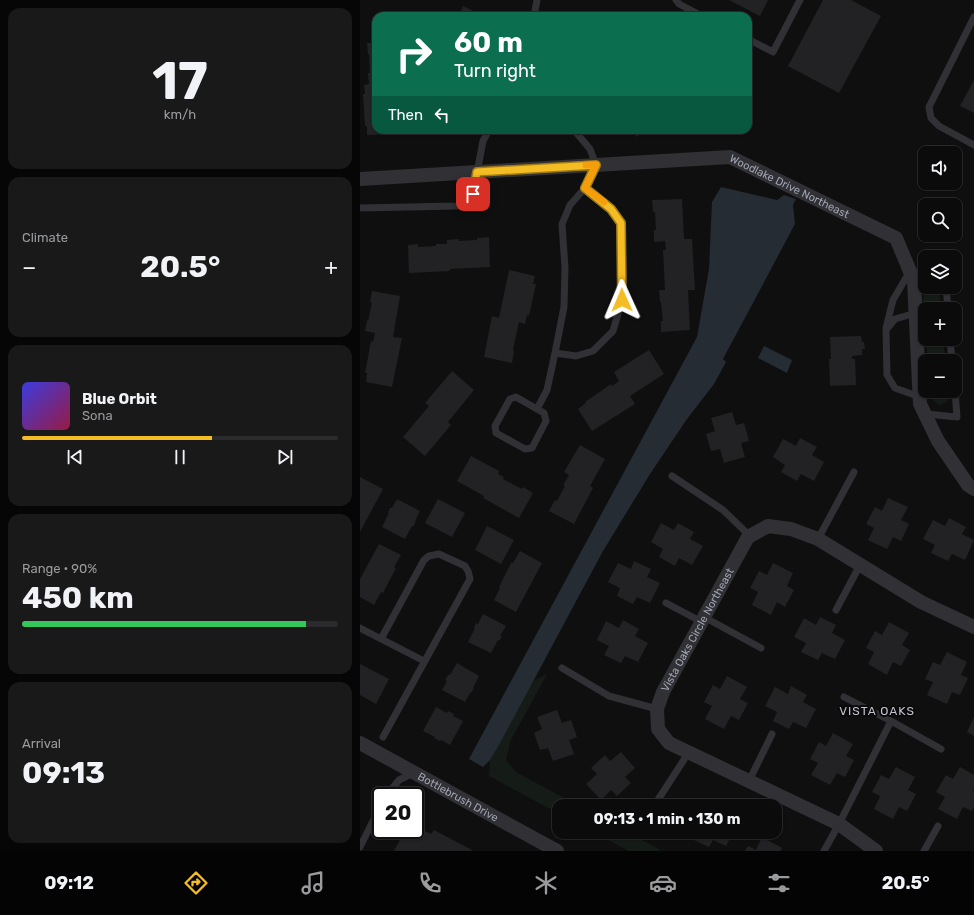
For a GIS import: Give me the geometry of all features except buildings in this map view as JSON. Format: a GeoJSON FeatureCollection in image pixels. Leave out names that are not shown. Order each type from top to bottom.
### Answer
{"type":"FeatureCollection","features":[{"type":"Feature","properties":{"kind":"street","name":"Woodlake Drive Northeast"},"geometry":{"type":"LineString","coordinates":[[360,178],[730,157],[896,238],[914,281],[918,355]]}},
{"type":"Feature","properties":{"kind":"street","name":"Woodlake Drive Northeast"},"geometry":{"type":"LineString","coordinates":[[920,398],[920,404],[938,441],[968,486],[974,489]]}},
{"type":"Feature","properties":{"kind":"street","name":"Vista Oaks Circle Northeast"},"geometry":{"type":"LineString","coordinates":[[876,851],[839,824],[669,743],[658,729],[657,709],[663,692],[748,537],[768,526],[791,529],[818,539],[920,602],[972,624]]}},
{"type":"Feature","properties":{"kind":"street","name":"Bottlebrush Drive"},"geometry":{"type":"LineString","coordinates":[[360,743],[557,851]]}},
{"type":"Feature","properties":{"kind":"lane"},"geometry":{"type":"LineString","coordinates":[[535,12],[537,0]]}},
{"type":"Feature","properties":{"kind":"lane"},"geometry":{"type":"LineString","coordinates":[[676,0],[679,4],[694,12]]}},
{"type":"Feature","properties":{"kind":"lane"},"geometry":{"type":"LineString","coordinates":[[752,42],[773,52],[800,0]]}},
{"type":"Feature","properties":{"kind":"lane"},"geometry":{"type":"LineString","coordinates":[[974,17],[929,107],[931,118],[939,126],[974,146]]}},
{"type":"Feature","properties":{"kind":"lane"},"geometry":{"type":"LineString","coordinates":[[360,208],[457,206],[473,194],[483,142],[487,134]]}},
{"type":"Feature","properties":{"kind":"lane"},"geometry":{"type":"LineString","coordinates":[[537,409],[547,390],[564,307],[565,268],[562,224],[570,205],[585,188],[596,165],[590,149],[577,134]]}},
{"type":"Feature","properties":{"kind":"lane"},"geometry":{"type":"LineString","coordinates":[[555,353],[576,356],[593,351],[613,331],[622,300],[621,223],[611,209],[585,188]]}},
{"type":"Feature","properties":{"kind":"lane"},"geometry":{"type":"LineString","coordinates":[[918,272],[910,271],[892,300],[886,330],[887,375],[895,388],[918,396]]}},
{"type":"Feature","properties":{"kind":"lane"},"geometry":{"type":"LineString","coordinates":[[886,330],[895,319],[916,313]]}},
{"type":"Feature","properties":{"kind":"lane"},"geometry":{"type":"LineString","coordinates":[[516,397],[537,409],[544,413],[546,421],[532,448],[525,449],[496,433],[495,426],[510,399],[516,397]]}},
{"type":"Feature","properties":{"kind":"lane"},"geometry":{"type":"LineString","coordinates":[[926,414],[957,417],[956,398]]}},
{"type":"Feature","properties":{"kind":"lane"},"geometry":{"type":"LineString","coordinates":[[818,539],[854,472]]}},
{"type":"Feature","properties":{"kind":"lane"},"geometry":{"type":"LineString","coordinates":[[672,476],[723,510],[750,536]]}},
{"type":"Feature","properties":{"kind":"lane"},"geometry":{"type":"LineString","coordinates":[[381,639],[424,560],[430,556],[439,554],[465,566],[470,579],[383,737]]}},
{"type":"Feature","properties":{"kind":"lane"},"geometry":{"type":"LineString","coordinates":[[836,610],[860,565]]}},
{"type":"Feature","properties":{"kind":"lane"},"geometry":{"type":"LineString","coordinates":[[666,603],[761,648]]}},
{"type":"Feature","properties":{"kind":"lane"},"geometry":{"type":"LineString","coordinates":[[360,628],[424,661]]}},
{"type":"Feature","properties":{"kind":"lane"},"geometry":{"type":"LineString","coordinates":[[562,668],[609,696],[657,709]]}},
{"type":"Feature","properties":{"kind":"lane"},"geometry":{"type":"LineString","coordinates":[[844,697],[941,749]]}},
{"type":"Feature","properties":{"kind":"lane"},"geometry":{"type":"LineString","coordinates":[[824,851],[891,721]]}},
{"type":"Feature","properties":{"kind":"lane"},"geometry":{"type":"LineString","coordinates":[[749,781],[772,734]]}},
{"type":"Feature","properties":{"kind":"lane"},"geometry":{"type":"LineString","coordinates":[[659,799],[689,752]]}},
{"type":"Feature","properties":{"kind":"lane"},"geometry":{"type":"LineString","coordinates":[[393,787],[399,780],[413,773]]}},
{"type":"Feature","properties":{"kind":"lane"},"geometry":{"type":"LineString","coordinates":[[360,847],[372,823]]}},
{"type":"Feature","properties":{"kind":"lane"},"geometry":{"type":"LineString","coordinates":[[924,851],[938,826]]}},
{"type":"Feature","properties":{"kind":"shaded area"},"geometry":{"type":"Polygon","coordinates":[[[721,187],[777,200],[784,195],[796,199],[793,205],[795,224],[723,359],[726,362],[714,384],[687,419],[650,474],[603,551],[499,745],[490,760],[483,767],[469,759],[697,337],[709,269],[712,202],[721,187]]]}},
{"type":"Feature","properties":{"kind":"shaded area"},"geometry":{"type":"Polygon","coordinates":[[[924,294],[940,294],[940,302],[923,302],[924,294]]]}},
{"type":"Feature","properties":{"kind":"shaded area"},"geometry":{"type":"Polygon","coordinates":[[[764,346],[792,360],[787,373],[758,358],[764,346]]]}},
{"type":"Feature","properties":{"kind":"shaded area"},"geometry":{"type":"Polygon","coordinates":[[[927,346],[944,346],[944,354],[927,354],[927,346]]]}},
{"type":"Feature","properties":{"kind":"shaded area"},"geometry":{"type":"Polygon","coordinates":[[[932,398],[948,398],[948,401],[939,405],[932,398]]]}},
{"type":"Feature","properties":{"kind":"shaded area"},"geometry":{"type":"Polygon","coordinates":[[[547,674],[510,742],[506,760],[516,772],[566,799],[552,799],[552,810],[489,776],[490,760],[533,681],[547,674]]]}},
{"type":"Feature","properties":{"kind":"shaded area"},"geometry":{"type":"Polygon","coordinates":[[[606,839],[640,839],[662,851],[629,851],[606,839]]]}},
{"type":"Feature","properties":{"kind":"slow traffic"},"geometry":{"type":"LineString","coordinates":[[586,165],[596,165],[585,188],[604,202]]}},
{"type":"Feature","properties":{"kind":"district","name":"VISTA OAKS"},"geometry":{"type":"Point","coordinates":[877,711]}},
{"type":"Feature","properties":{"kind":"route"},"geometry":{"type":"LineString","coordinates":[[473,194],[477,172],[596,165],[585,188],[611,209],[621,223],[622,300]]}}]}
